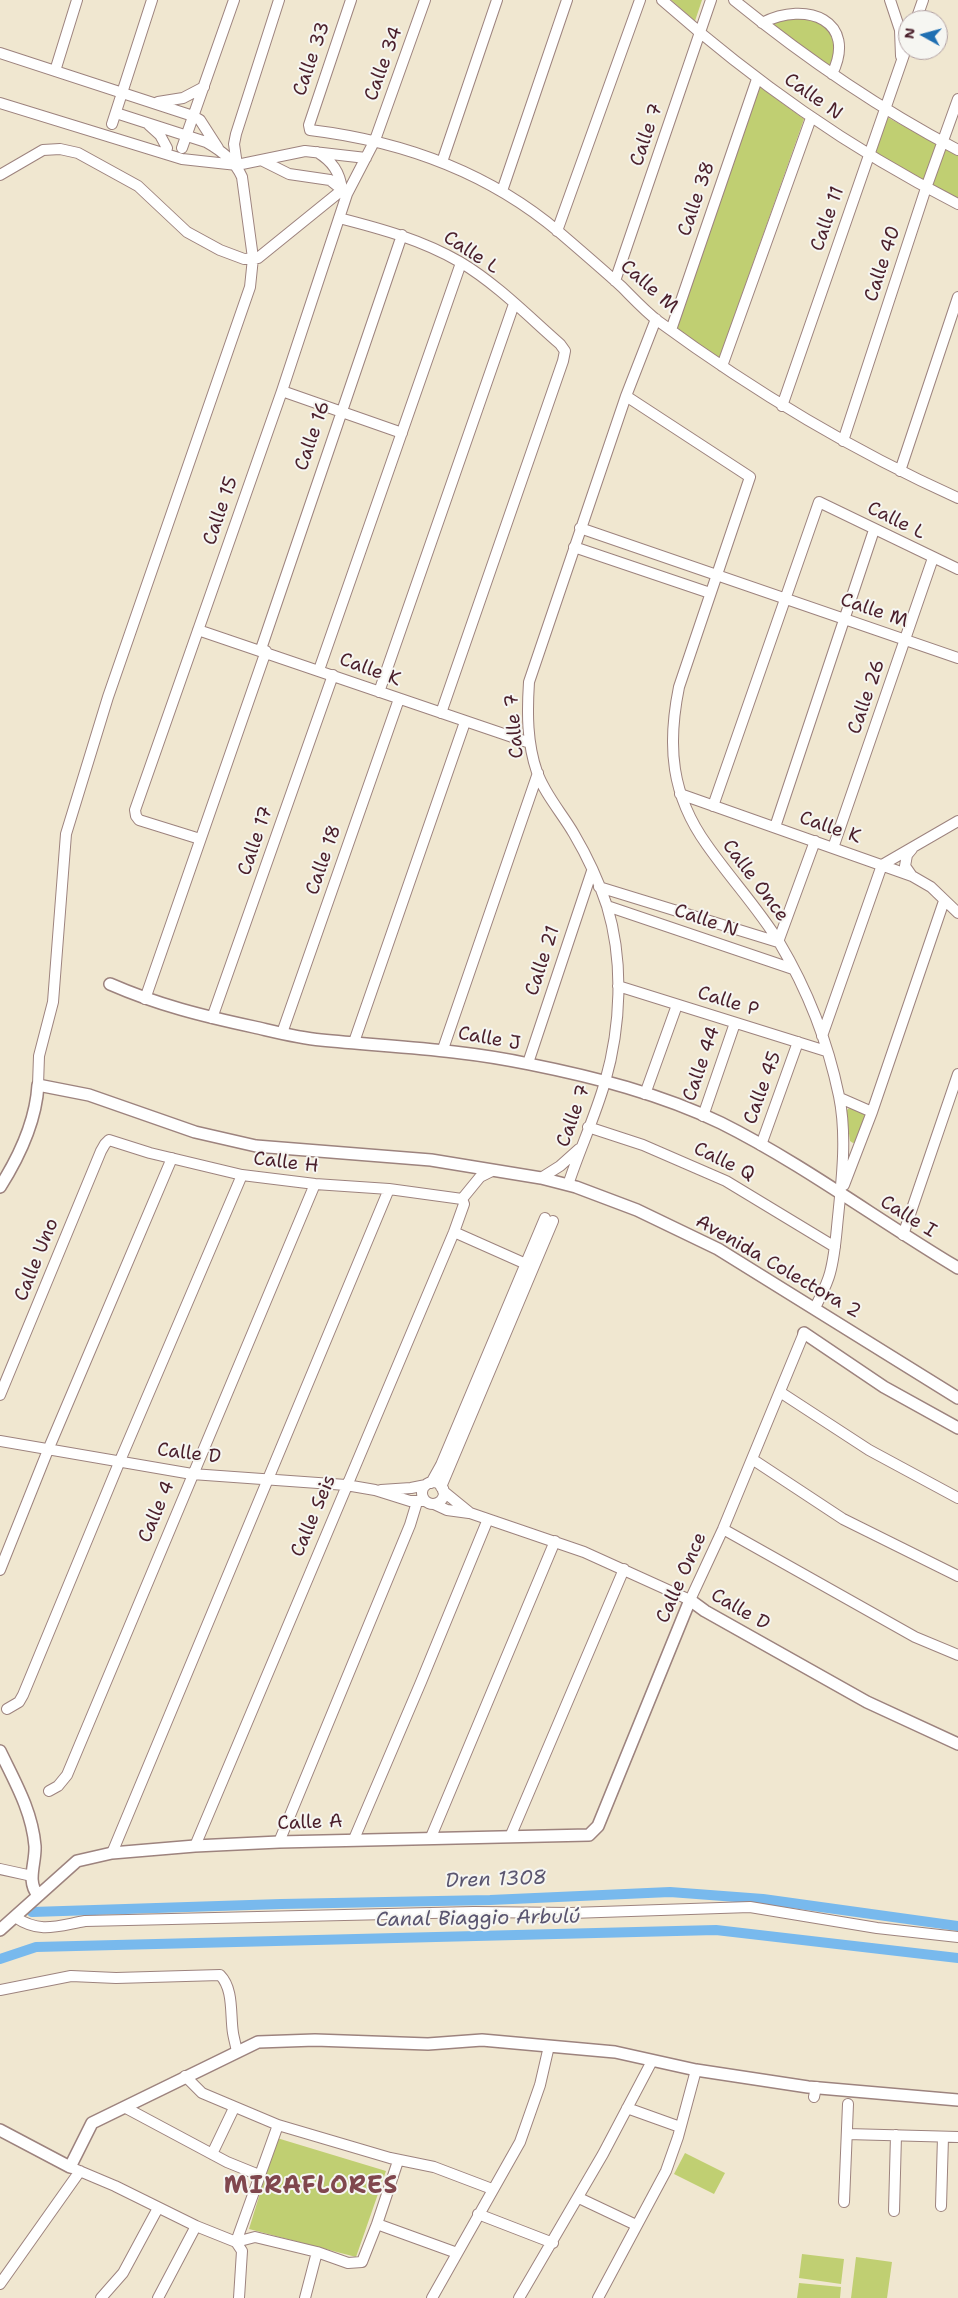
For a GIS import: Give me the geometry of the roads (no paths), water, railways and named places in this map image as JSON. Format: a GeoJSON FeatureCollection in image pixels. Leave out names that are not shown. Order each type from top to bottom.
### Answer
{"type":"FeatureCollection","features":[{"type":"Feature","properties":{"kind":"street"},"geometry":{"type":"LineString","coordinates":[[55,71],[77,0]]}},
{"type":"Feature","properties":{"kind":"street"},"geometry":{"type":"LineString","coordinates":[[112,124],[152,0]]}},
{"type":"Feature","properties":{"kind":"street"},"geometry":{"type":"LineString","coordinates":[[182,148],[234,0]]}},
{"type":"Feature","properties":{"kind":"street"},"geometry":{"type":"LineString","coordinates":[[236,165],[235,139],[279,0]]}},
{"type":"Feature","properties":{"kind":"street","name":"Calle 33"},"geometry":{"type":"LineString","coordinates":[[310,130],[309,124],[351,0]]}},
{"type":"Feature","properties":{"kind":"street","name":"Calle 34"},"geometry":{"type":"LineString","coordinates":[[345,192],[375,140],[425,0]]}},
{"type":"Feature","properties":{"kind":"street"},"geometry":{"type":"LineString","coordinates":[[442,162],[497,0]]}},
{"type":"Feature","properties":{"kind":"street"},"geometry":{"type":"LineString","coordinates":[[502,191],[567,0]]}},
{"type":"Feature","properties":{"kind":"street"},"geometry":{"type":"LineString","coordinates":[[557,231],[640,0]]}},
{"type":"Feature","properties":{"kind":"street","name":"Calle N"},"geometry":{"type":"LineString","coordinates":[[662,0],[700,34],[811,118],[868,156],[958,204]]}},
{"type":"Feature","properties":{"kind":"street","name":"Calle 7"},"geometry":{"type":"LineString","coordinates":[[615,281],[710,0]]}},
{"type":"Feature","properties":{"kind":"street"},"geometry":{"type":"LineString","coordinates":[[734,0],[832,74],[886,109],[958,150]]}},
{"type":"Feature","properties":{"kind":"street"},"geometry":{"type":"LineString","coordinates":[[890,0],[900,30],[901,65]]}},
{"type":"Feature","properties":{"kind":"street"},"geometry":{"type":"LineString","coordinates":[[762,23],[783,8],[795,5],[808,6],[821,12],[832,23],[838,35],[838,60],[832,74]]}},
{"type":"Feature","properties":{"kind":"street"},"geometry":{"type":"LineString","coordinates":[[0,53],[193,116],[200,120],[219,149],[236,165],[242,178],[253,258],[250,287],[108,697],[66,834],[53,1002],[39,1056],[38,1097],[26,1135],[0,1187]]}},
{"type":"Feature","properties":{"kind":"street","name":"Calle 11"},"geometry":{"type":"LineString","coordinates":[[782,406],[903,60]]}},
{"type":"Feature","properties":{"kind":"street","name":"Calle 38"},"geometry":{"type":"LineString","coordinates":[[671,330],[757,79]]}},
{"type":"Feature","properties":{"kind":"street"},"geometry":{"type":"LineString","coordinates":[[150,102],[183,98],[204,87]]}},
{"type":"Feature","properties":{"kind":"street","name":"Calle 40"},"geometry":{"type":"LineString","coordinates":[[843,441],[926,188],[958,99]]}},
{"type":"Feature","properties":{"kind":"street"},"geometry":{"type":"LineString","coordinates":[[0,103],[182,159],[236,165],[306,151],[366,158]]}},
{"type":"Feature","properties":{"kind":"street"},"geometry":{"type":"LineString","coordinates":[[116,113],[187,135],[219,149]]}},
{"type":"Feature","properties":{"kind":"street"},"geometry":{"type":"LineString","coordinates":[[722,366],[811,118]]}},
{"type":"Feature","properties":{"kind":"street"},"geometry":{"type":"LineString","coordinates":[[144,122],[160,135],[167,148]]}},
{"type":"Feature","properties":{"kind":"street","name":"Calle M"},"geometry":{"type":"LineString","coordinates":[[310,130],[375,140],[442,162],[502,191],[557,231],[656,319],[722,366],[782,406],[843,441],[900,471],[958,497]]}},
{"type":"Feature","properties":{"kind":"street"},"geometry":{"type":"LineString","coordinates":[[0,175],[43,150],[60,149],[78,153],[138,186],[187,232],[220,250],[244,259],[258,258],[345,192]]}},
{"type":"Feature","properties":{"kind":"street"},"geometry":{"type":"LineString","coordinates":[[317,152],[331,162],[337,170],[345,192]]}},
{"type":"Feature","properties":{"kind":"street"},"geometry":{"type":"LineString","coordinates":[[263,161],[289,174],[330,180],[345,192]]}},
{"type":"Feature","properties":{"kind":"street","name":"Calle 15"},"geometry":{"type":"LineString","coordinates":[[200,839],[139,820],[135,810],[282,391],[339,218],[345,192]]}},
{"type":"Feature","properties":{"kind":"street","name":"Calle L"},"geometry":{"type":"LineString","coordinates":[[339,218],[421,242],[461,263],[514,304],[560,344],[565,351],[441,714]]}},
{"type":"Feature","properties":{"kind":"street","name":"Calle 16"},"geometry":{"type":"LineString","coordinates":[[145,1000],[263,650],[340,411],[402,235]]}},
{"type":"Feature","properties":{"kind":"street"},"geometry":{"type":"LineString","coordinates":[[319,670],[461,263]]}},
{"type":"Feature","properties":{"kind":"street"},"geometry":{"type":"LineString","coordinates":[[900,471],[958,297]]}},
{"type":"Feature","properties":{"kind":"street"},"geometry":{"type":"LineString","coordinates":[[379,692],[514,304]]}},
{"type":"Feature","properties":{"kind":"street","name":"Calle 7"},"geometry":{"type":"LineString","coordinates":[[568,1185],[605,1082],[614,1036],[618,986],[616,955],[607,906],[599,887],[574,834],[551,800],[538,773],[530,743],[529,682],[626,396],[656,319]]}},
{"type":"Feature","properties":{"kind":"street"},"geometry":{"type":"LineString","coordinates":[[282,391],[402,433]]}},
{"type":"Feature","properties":{"kind":"street","name":"Calle Once"},"geometry":{"type":"LineString","coordinates":[[626,396],[750,478],[679,687],[674,712],[672,740],[675,774],[680,794],[690,818],[706,845],[753,904],[793,968],[802,985],[822,1036],[840,1098],[843,1151],[835,1247],[830,1274],[815,1308]]}},
{"type":"Feature","properties":{"kind":"street","name":"Calle L"},"geometry":{"type":"LineString","coordinates":[[786,599],[819,502],[958,569]]}},
{"type":"Feature","properties":{"kind":"street","name":"Calle M"},"geometry":{"type":"LineString","coordinates":[[580,528],[958,658]]}},
{"type":"Feature","properties":{"kind":"street"},"geometry":{"type":"LineString","coordinates":[[775,827],[846,620],[874,530]]}},
{"type":"Feature","properties":{"kind":"street"},"geometry":{"type":"LineString","coordinates":[[574,547],[710,593]]}},
{"type":"Feature","properties":{"kind":"street","name":"Calle 26"},"geometry":{"type":"LineString","coordinates":[[833,848],[933,558]]}},
{"type":"Feature","properties":{"kind":"street"},"geometry":{"type":"LineString","coordinates":[[713,806],[786,599]]}},
{"type":"Feature","properties":{"kind":"street","name":"Calle K"},"geometry":{"type":"LineString","coordinates":[[198,630],[263,650],[441,714],[530,743]]}},
{"type":"Feature","properties":{"kind":"street","name":"Calle 17"},"geometry":{"type":"LineString","coordinates":[[212,1018],[333,675]]}},
{"type":"Feature","properties":{"kind":"street","name":"Calle 18"},"geometry":{"type":"LineString","coordinates":[[282,1033],[399,699]]}},
{"type":"Feature","properties":{"kind":"street"},"geometry":{"type":"LineString","coordinates":[[354,1042],[465,722]]}},
{"type":"Feature","properties":{"kind":"street"},"geometry":{"type":"LineString","coordinates":[[443,1049],[538,773]]}},
{"type":"Feature","properties":{"kind":"street","name":"Calle K"},"geometry":{"type":"LineString","coordinates":[[680,794],[912,876],[931,887],[958,913]]}},
{"type":"Feature","properties":{"kind":"street"},"geometry":{"type":"LineString","coordinates":[[822,1036],[882,865],[958,821]]}},
{"type":"Feature","properties":{"kind":"street"},"geometry":{"type":"LineString","coordinates":[[778,942],[815,842]]}},
{"type":"Feature","properties":{"kind":"street"},"geometry":{"type":"LineString","coordinates":[[912,876],[905,866],[905,860],[909,851],[915,846]]}},
{"type":"Feature","properties":{"kind":"street","name":"Calle 21"},"geometry":{"type":"LineString","coordinates":[[528,1063],[592,871]]}},
{"type":"Feature","properties":{"kind":"street","name":"Calle N"},"geometry":{"type":"LineString","coordinates":[[599,887],[778,942]]}},
{"type":"Feature","properties":{"kind":"street"},"geometry":{"type":"LineString","coordinates":[[840,1194],[872,1112],[944,901]]}},
{"type":"Feature","properties":{"kind":"street","name":"Calle N"},"geometry":{"type":"LineString","coordinates":[[607,906],[793,968]]}},
{"type":"Feature","properties":{"kind":"street","name":"Calle J"},"geometry":{"type":"LineString","coordinates":[[110,984],[145,1000],[212,1018],[282,1033],[320,1040],[443,1049],[528,1063],[605,1082],[645,1094],[703,1116],[761,1145],[840,1194]]}},
{"type":"Feature","properties":{"kind":"street","name":"Calle P"},"geometry":{"type":"LineString","coordinates":[[618,986],[826,1052]]}},
{"type":"Feature","properties":{"kind":"street"},"geometry":{"type":"LineString","coordinates":[[645,1094],[677,1004]]}},
{"type":"Feature","properties":{"kind":"street","name":"Calle 44"},"geometry":{"type":"LineString","coordinates":[[703,1116],[735,1023]]}},
{"type":"Feature","properties":{"kind":"street","name":"Calle 45"},"geometry":{"type":"LineString","coordinates":[[761,1145],[798,1042]]}},
{"type":"Feature","properties":{"kind":"street"},"geometry":{"type":"LineString","coordinates":[[904,1235],[958,1074]]}},
{"type":"Feature","properties":{"kind":"street","name":"Avenida Colectora 2"},"geometry":{"type":"LineString","coordinates":[[38,1085],[89,1095],[196,1132],[256,1146],[432,1160],[541,1178],[568,1185],[637,1210],[718,1249],[958,1398]]}},
{"type":"Feature","properties":{"kind":"street"},"geometry":{"type":"LineString","coordinates":[[840,1098],[872,1112]]}},
{"type":"Feature","properties":{"kind":"street","name":"Calle Q"},"geometry":{"type":"LineString","coordinates":[[588,1127],[643,1145],[726,1181],[835,1247]]}},
{"type":"Feature","properties":{"kind":"street","name":"Calle H"},"geometry":{"type":"LineString","coordinates":[[110,1140],[172,1158],[242,1175],[315,1184],[389,1189],[462,1199]]}},
{"type":"Feature","properties":{"kind":"street","name":"Calle Uno"},"geometry":{"type":"LineString","coordinates":[[0,1395],[101,1151],[110,1140]]}},
{"type":"Feature","properties":{"kind":"street"},"geometry":{"type":"LineString","coordinates":[[541,1178],[560,1166],[580,1148]]}},
{"type":"Feature","properties":{"kind":"street"},"geometry":{"type":"LineString","coordinates":[[0,1570],[48,1450],[172,1158]]}},
{"type":"Feature","properties":{"kind":"street"},"geometry":{"type":"LineString","coordinates":[[462,1199],[480,1177],[494,1170]]}},
{"type":"Feature","properties":{"kind":"street"},"geometry":{"type":"LineString","coordinates":[[7,1709],[19,1702],[23,1695],[119,1462],[242,1175]]}},
{"type":"Feature","properties":{"kind":"street","name":"Calle 4"},"geometry":{"type":"LineString","coordinates":[[49,1791],[58,1786],[67,1775],[315,1184]]}},
{"type":"Feature","properties":{"kind":"street"},"geometry":{"type":"LineString","coordinates":[[112,1854],[389,1189]]}},
{"type":"Feature","properties":{"kind":"street","name":"Calle I"},"geometry":{"type":"LineString","coordinates":[[840,1194],[958,1268]]}},
{"type":"Feature","properties":{"kind":"street","name":"Calle Seis"},"geometry":{"type":"LineString","coordinates":[[195,1846],[454,1232],[464,1204],[462,1199]]}},
{"type":"Feature","properties":{"kind":"street"},"geometry":{"type":"LineString","coordinates":[[279,1842],[410,1525],[425,1502],[442,1499],[442,1489],[549,1220],[526,1264],[441,1466],[422,1494],[425,1502]]}},
{"type":"Feature","properties":{"kind":"street"},"geometry":{"type":"LineString","coordinates":[[454,1232],[526,1264]]}},
{"type":"Feature","properties":{"kind":"street"},"geometry":{"type":"LineString","coordinates":[[804,1332],[884,1387],[958,1428]]}},
{"type":"Feature","properties":{"kind":"street","name":"Calle Once"},"geometry":{"type":"LineString","coordinates":[[590,1835],[598,1826],[690,1600],[723,1529],[804,1332]]}},
{"type":"Feature","properties":{"kind":"street"},"geometry":{"type":"LineString","coordinates":[[780,1392],[869,1450],[958,1498]]}},
{"type":"Feature","properties":{"kind":"street","name":"Calle D"},"geometry":{"type":"LineString","coordinates":[[0,1440],[192,1474],[346,1485],[425,1502],[448,1510],[470,1513],[556,1541],[624,1569],[690,1600],[705,1611],[867,1702],[958,1744]]}},
{"type":"Feature","properties":{"kind":"street"},"geometry":{"type":"LineString","coordinates":[[752,1459],[843,1519],[958,1576]]}},
{"type":"Feature","properties":{"kind":"street"},"geometry":{"type":"LineString","coordinates":[[428,1484],[437,1484],[442,1489]]}},
{"type":"Feature","properties":{"kind":"street","name":"Calle D"},"geometry":{"type":"LineString","coordinates":[[375,1490],[411,1488],[428,1484]]}},
{"type":"Feature","properties":{"kind":"street","name":"Calle D"},"geometry":{"type":"LineString","coordinates":[[442,1489],[470,1513]]}},
{"type":"Feature","properties":{"kind":"street"},"geometry":{"type":"LineString","coordinates":[[354,1839],[422,1682],[488,1519]]}},
{"type":"Feature","properties":{"kind":"street"},"geometry":{"type":"LineString","coordinates":[[723,1529],[915,1637],[958,1655]]}},
{"type":"Feature","properties":{"kind":"street"},"geometry":{"type":"LineString","coordinates":[[431,1837],[556,1541]]}},
{"type":"Feature","properties":{"kind":"street"},"geometry":{"type":"LineString","coordinates":[[510,1837],[624,1569]]}},
{"type":"Feature","properties":{"kind":"street"},"geometry":{"type":"LineString","coordinates":[[0,1751],[24,1801],[30,1820],[35,1847],[32,1876],[33,1889],[41,1892]]}},
{"type":"Feature","properties":{"kind":"street","name":"Calle A"},"geometry":{"type":"LineString","coordinates":[[0,1930],[78,1861],[112,1854],[195,1846],[354,1839],[590,1835]]}},
{"type":"Feature","properties":{"kind":"street"},"geometry":{"type":"LineString","coordinates":[[0,1870],[32,1876]]}},
{"type":"Feature","properties":{"kind":"street"},"geometry":{"type":"LineString","coordinates":[[15,1917],[28,1926],[42,1928],[85,1921],[474,1912],[571,1913],[750,1907],[877,1928],[958,1937]]}},
{"type":"Feature","properties":{"kind":"street"},"geometry":{"type":"LineString","coordinates":[[0,1990],[71,1976],[116,1978],[220,1975],[227,1984],[230,1997],[232,2032],[237,2052]]}},
{"type":"Feature","properties":{"kind":"street"},"geometry":{"type":"LineString","coordinates":[[0,2284],[75,2169],[92,2123],[258,2042],[315,2040],[428,2044],[482,2040],[615,2052],[696,2070],[815,2092],[958,2100]]}},
{"type":"Feature","properties":{"kind":"street"},"geometry":{"type":"LineString","coordinates":[[432,2298],[520,2142],[540,2085],[549,2046]]}},
{"type":"Feature","properties":{"kind":"street"},"geometry":{"type":"LineString","coordinates":[[522,2297],[579,2198],[652,2060]]}},
{"type":"Feature","properties":{"kind":"street"},"geometry":{"type":"LineString","coordinates":[[598,2298],[666,2171],[696,2070]]}},
{"type":"Feature","properties":{"kind":"street"},"geometry":{"type":"LineString","coordinates":[[185,2076],[202,2093],[234,2108],[278,2124],[398,2160],[434,2167],[492,2189]]}},
{"type":"Feature","properties":{"kind":"street"},"geometry":{"type":"LineString","coordinates":[[844,2202],[848,2104]]}},
{"type":"Feature","properties":{"kind":"street"},"geometry":{"type":"LineString","coordinates":[[126,2108],[212,2154],[259,2175]]}},
{"type":"Feature","properties":{"kind":"street"},"geometry":{"type":"LineString","coordinates":[[212,2154],[234,2108]]}},
{"type":"Feature","properties":{"kind":"street"},"geometry":{"type":"LineString","coordinates":[[627,2108],[680,2127]]}},
{"type":"Feature","properties":{"kind":"street"},"geometry":{"type":"LineString","coordinates":[[236,2242],[278,2124]]}},
{"type":"Feature","properties":{"kind":"street"},"geometry":{"type":"LineString","coordinates":[[0,2130],[75,2169],[196,2226],[236,2242],[242,2251],[239,2298]]}},
{"type":"Feature","properties":{"kind":"street"},"geometry":{"type":"LineString","coordinates":[[848,2134],[958,2137]]}},
{"type":"Feature","properties":{"kind":"street"},"geometry":{"type":"LineString","coordinates":[[894,2211],[896,2135]]}},
{"type":"Feature","properties":{"kind":"street"},"geometry":{"type":"LineString","coordinates":[[941,2206],[943,2137]]}},
{"type":"Feature","properties":{"kind":"street"},"geometry":{"type":"LineString","coordinates":[[236,2242],[255,2237],[317,2252],[348,2263],[362,2262],[398,2160]]}},
{"type":"Feature","properties":{"kind":"street"},"geometry":{"type":"LineString","coordinates":[[579,2198],[636,2225]]}},
{"type":"Feature","properties":{"kind":"street"},"geometry":{"type":"LineString","coordinates":[[101,2298],[123,2273],[158,2208]]}},
{"type":"Feature","properties":{"kind":"street"},"geometry":{"type":"LineString","coordinates":[[478,2214],[553,2243]]}},
{"type":"Feature","properties":{"kind":"street"},"geometry":{"type":"LineString","coordinates":[[377,2224],[456,2253]]}},
{"type":"Feature","properties":{"kind":"street"},"geometry":{"type":"LineString","coordinates":[[158,2298],[196,2226]]}},
{"type":"Feature","properties":{"kind":"street"},"geometry":{"type":"LineString","coordinates":[[305,2298],[317,2252]]}},
{"type":"Feature","properties":{"kind":"waterway","name":"Dren 1308"},"geometry":{"type":"LineString","coordinates":[[32,1912],[490,1900],[670,1892],[763,1899],[958,1926]]}},
{"type":"Feature","properties":{"kind":"waterway","name":"Canal Biaggio Arbulú"},"geometry":{"type":"LineString","coordinates":[[0,1959],[36,1947],[716,1930],[958,1958]]}},
{"type":"Feature","properties":{"kind":"district","name":"MIRAFLORES"},"geometry":{"type":"Point","coordinates":[311,2187]}}]}
